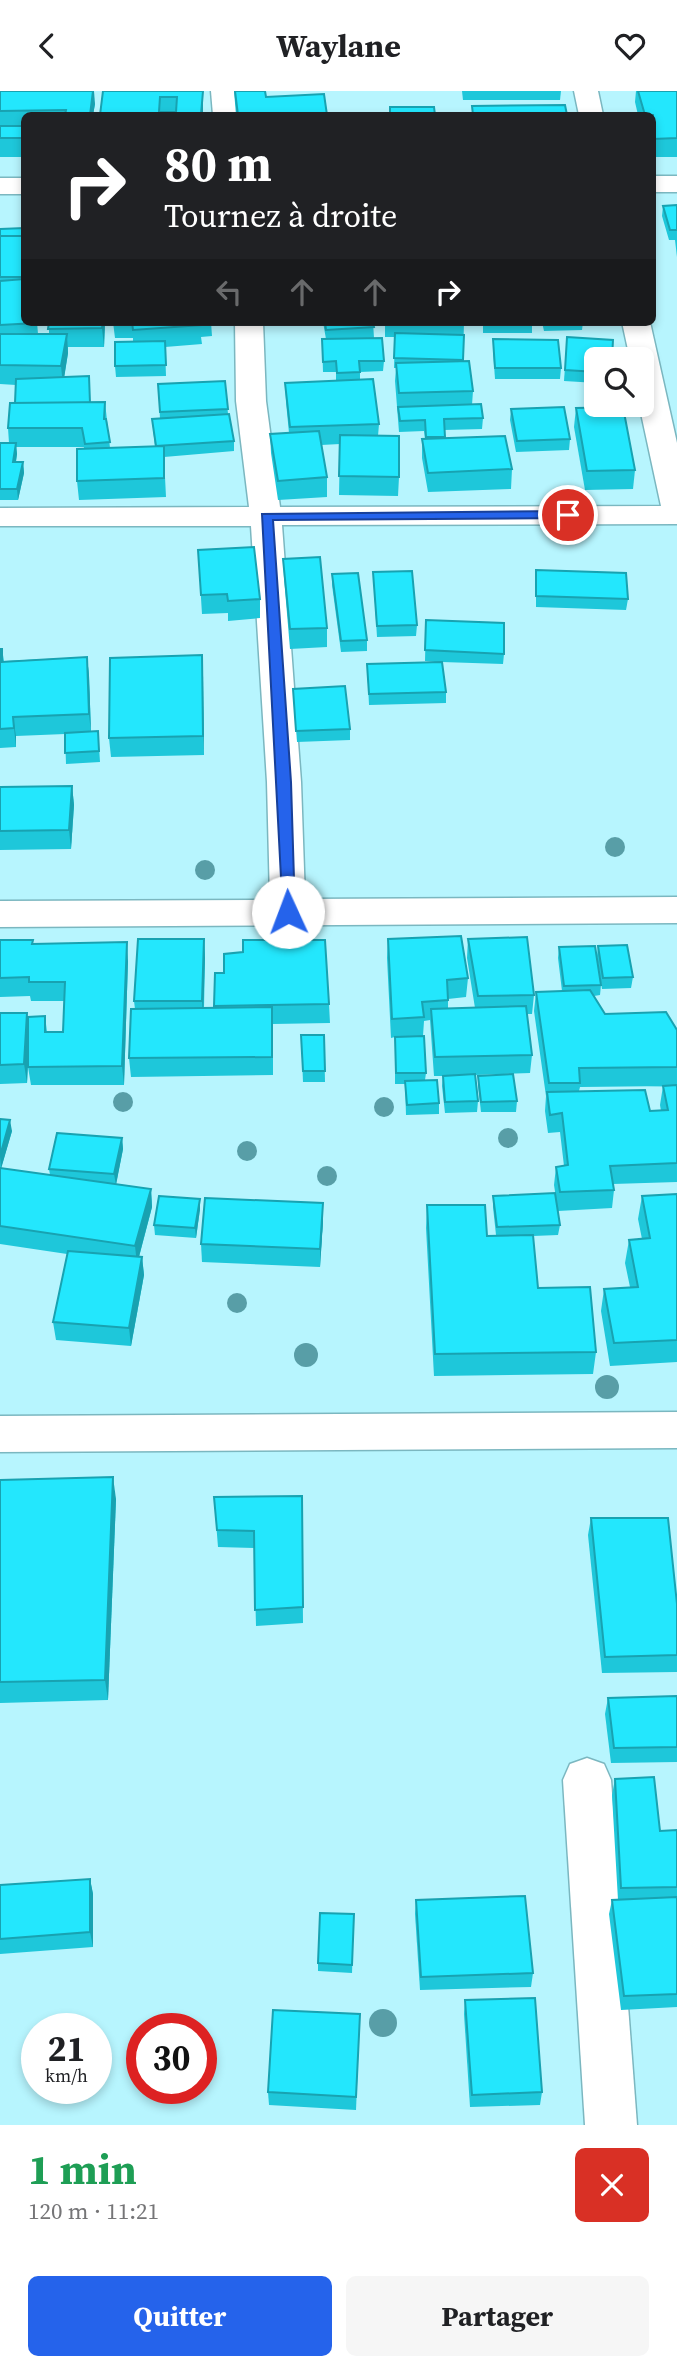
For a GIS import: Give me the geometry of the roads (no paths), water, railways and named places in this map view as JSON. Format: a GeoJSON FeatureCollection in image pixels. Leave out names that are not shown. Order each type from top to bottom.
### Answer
{"type":"FeatureCollection","features":[{"type":"Feature","properties":{"kind":"street"},"geometry":{"type":"LineString","coordinates":[[223,91],[225,112]]}},
{"type":"Feature","properties":{"kind":"street"},"geometry":{"type":"LineString","coordinates":[[586,91],[590,112]]}},
{"type":"Feature","properties":{"kind":"street"},"geometry":{"type":"LineString","coordinates":[[656,184],[677,184]]}},
{"type":"Feature","properties":{"kind":"street"},"geometry":{"type":"LineString","coordinates":[[0,186],[21,186]]}},
{"type":"Feature","properties":{"kind":"street"},"geometry":{"type":"LineString","coordinates":[[249,326],[251,401],[266,517],[284,782],[288,912]]}},
{"type":"Feature","properties":{"kind":"street"},"geometry":{"type":"LineString","coordinates":[[0,517],[677,513],[637,326]]}},
{"type":"Feature","properties":{"kind":"street"},"geometry":{"type":"LineString","coordinates":[[0,913],[677,910]]}},
{"type":"Feature","properties":{"kind":"street"},"geometry":{"type":"LineString","coordinates":[[0,1434],[677,1430]]}},
{"type":"Feature","properties":{"kind":"street"},"geometry":{"type":"LineString","coordinates":[[587,1780],[611,2125]]}}]}
